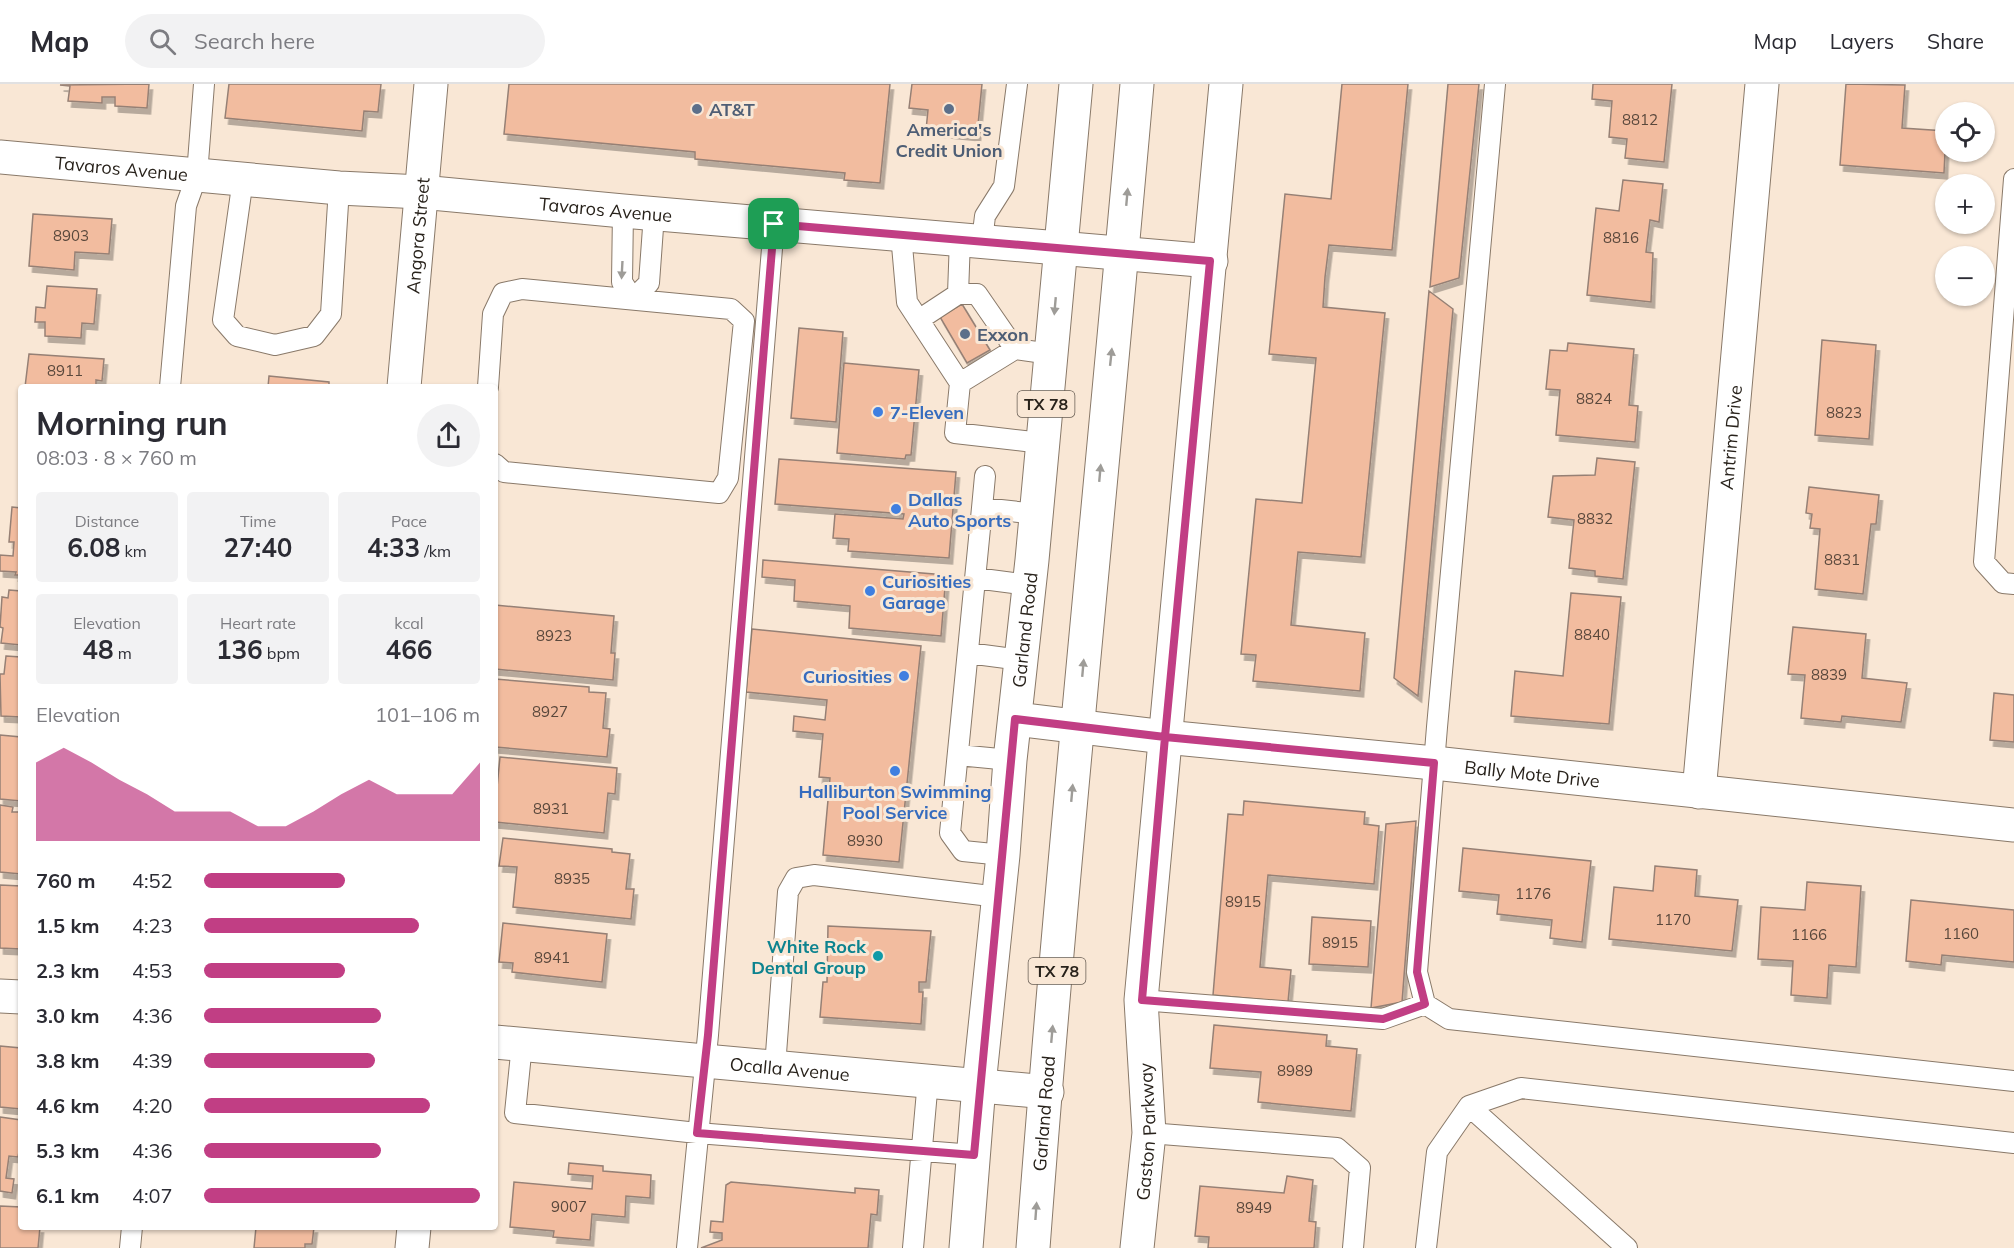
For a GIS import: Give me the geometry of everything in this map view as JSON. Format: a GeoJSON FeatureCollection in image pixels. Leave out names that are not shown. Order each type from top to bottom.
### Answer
{"type":"FeatureCollection","features":[{"type":"Feature","properties":{"kind":"street","name":"Angora Street"},"geometry":{"type":"LineString","coordinates":[[404,384],[431,84]]}},
{"type":"Feature","properties":{"kind":"street","name":"Garland Road"},"geometry":{"type":"LineString","coordinates":[[966,1248],[1010,760],[1037,514],[1076,84]]}},
{"type":"Feature","properties":{"kind":"street","name":"Gaston Parkway"},"geometry":{"type":"LineString","coordinates":[[1137,1248],[1149,1133],[1142,1000],[1226,84]]}},
{"type":"Feature","properties":{"kind":"street","name":"Antrim Drive"},"geometry":{"type":"LineString","coordinates":[[1699,792],[1762,84]]}},
{"type":"Feature","properties":{"kind":"street","name":"Garland Road"},"geometry":{"type":"LineString","coordinates":[[1034,1248],[1105,415],[1122,255],[1136,85]]}},
{"type":"Feature","properties":{"kind":"street","name":"Tavaros Avenue"},"geometry":{"type":"LineString","coordinates":[[0,157],[339,188],[420,192],[639,213],[1210,261]]}},
{"type":"Feature","properties":{"kind":"street","name":"Bally Mote Drive"},"geometry":{"type":"LineString","coordinates":[[1015,719],[1165,737],[1434,763],[2014,825]]}},
{"type":"Feature","properties":{"kind":"street"},"geometry":{"type":"LineString","coordinates":[[0,996],[18,997]]}},
{"type":"Feature","properties":{"kind":"street","name":"Ocalla Avenue"},"geometry":{"type":"LineString","coordinates":[[508,1043],[1047,1092]]}},
{"type":"Feature","properties":{"kind":"street"},"geometry":{"type":"LineString","coordinates":[[412,1248],[414,1230]]}},
{"type":"Feature","properties":{"kind":"lane"},"geometry":{"type":"LineString","coordinates":[[170,384],[186,206],[197,175],[204,84]]}},
{"type":"Feature","properties":{"kind":"lane"},"geometry":{"type":"LineString","coordinates":[[958,294],[971,240],[1004,186],[1017,84]]}},
{"type":"Feature","properties":{"kind":"lane"},"geometry":{"type":"LineString","coordinates":[[1496,84],[1417,972],[1425,1004],[1449,1019],[2014,1081]]}},
{"type":"Feature","properties":{"kind":"lane"},"geometry":{"type":"LineString","coordinates":[[243,179],[223,320],[237,336],[275,345],[314,336],[331,314],[339,188]]}},
{"type":"Feature","properties":{"kind":"lane"},"geometry":{"type":"LineString","coordinates":[[2014,179],[1984,562],[2003,583],[2014,584]]}},
{"type":"Feature","properties":{"kind":"lane"},"geometry":{"type":"LineString","coordinates":[[633,299],[649,283],[639,213]]}},
{"type":"Feature","properties":{"kind":"lane"},"geometry":{"type":"LineString","coordinates":[[633,299],[622,282],[639,213]]}},
{"type":"Feature","properties":{"kind":"lane"},"geometry":{"type":"LineString","coordinates":[[687,1248],[705,1060],[774,224]]}},
{"type":"Feature","properties":{"kind":"lane"},"geometry":{"type":"LineString","coordinates":[[901,234],[907,302],[960,383],[955,433],[1042,443]]}},
{"type":"Feature","properties":{"kind":"lane"},"geometry":{"type":"LineString","coordinates":[[488,384],[493,314],[503,293],[522,289],[731,309],[744,321],[728,478],[718,493],[504,472],[498,467]]}},
{"type":"Feature","properties":{"kind":"lane"},"geometry":{"type":"LineString","coordinates":[[920,319],[958,294],[977,294],[1015,349]]}},
{"type":"Feature","properties":{"kind":"lane"},"geometry":{"type":"LineString","coordinates":[[960,383],[1015,349],[1051,354]]}},
{"type":"Feature","properties":{"kind":"lane"},"geometry":{"type":"LineString","coordinates":[[984,476],[950,833],[963,851],[1003,855]]}},
{"type":"Feature","properties":{"kind":"lane"},"geometry":{"type":"LineString","coordinates":[[982,508],[1037,514]]}},
{"type":"Feature","properties":{"kind":"lane"},"geometry":{"type":"LineString","coordinates":[[975,578],[1029,585]]}},
{"type":"Feature","properties":{"kind":"lane"},"geometry":{"type":"LineString","coordinates":[[968,653],[1021,660]]}},
{"type":"Feature","properties":{"kind":"lane"},"geometry":{"type":"LineString","coordinates":[[958,755],[1010,760]]}},
{"type":"Feature","properties":{"kind":"lane"},"geometry":{"type":"LineString","coordinates":[[775,1067],[788,892],[796,878],[814,875],[999,897]]}},
{"type":"Feature","properties":{"kind":"lane"},"geometry":{"type":"LineString","coordinates":[[1142,1000],[1383,1019],[1425,1004]]}},
{"type":"Feature","properties":{"kind":"lane"},"geometry":{"type":"LineString","coordinates":[[508,1043],[515,1113],[697,1133],[974,1155]]}},
{"type":"Feature","properties":{"kind":"lane"},"geometry":{"type":"LineString","coordinates":[[913,1248],[928,1080]]}},
{"type":"Feature","properties":{"kind":"lane"},"geometry":{"type":"LineString","coordinates":[[1426,1248],[1437,1152],[1468,1106],[1521,1088],[2014,1143]]}},
{"type":"Feature","properties":{"kind":"lane"},"geometry":{"type":"LineString","coordinates":[[1468,1106],[1627,1248]]}},
{"type":"Feature","properties":{"kind":"lane"},"geometry":{"type":"LineString","coordinates":[[1149,1133],[1337,1148],[1360,1168],[1353,1248]]}},
{"type":"Feature","properties":{"kind":"lane"},"geometry":{"type":"LineString","coordinates":[[130,1248],[132,1230]]}},
{"type":"Feature","properties":{"kind":"building"},"geometry":{"type":"Polygon","coordinates":[[[149,84],[147,108],[115,106],[115,97],[102,97],[102,103],[68,101],[70,86],[60,85],[149,84]]]}},
{"type":"Feature","properties":{"kind":"building"},"geometry":{"type":"Polygon","coordinates":[[[229,84],[381,84],[378,112],[364,111],[362,131],[225,118],[229,84]]]}},
{"type":"Feature","properties":{"kind":"building","name":"AT&T"},"geometry":{"type":"Polygon","coordinates":[[[509,84],[890,84],[880,183],[844,180],[845,173],[695,159],[695,152],[504,134],[509,84]]]}},
{"type":"Feature","properties":{"kind":"building","name":"America's Credit Union"},"geometry":{"type":"Polygon","coordinates":[[[912,84],[982,84],[977,135],[926,130],[928,110],[909,108],[912,84]]]}},
{"type":"Feature","properties":{"kind":"building"},"geometry":{"type":"Polygon","coordinates":[[[1342,84],[1408,84],[1392,250],[1329,245],[1325,277],[1323,307],[1385,313],[1361,557],[1298,552],[1291,625],[1365,633],[1360,691],[1253,681],[1256,655],[1241,654],[1256,499],[1302,503],[1316,358],[1269,354],[1285,194],[1331,199],[1342,84]]]}},
{"type":"Feature","properties":{"kind":"building"},"geometry":{"type":"Polygon","coordinates":[[[1448,84],[1479,84],[1459,278],[1430,287],[1448,84]]]}},
{"type":"Feature","properties":{"kind":"building"},"geometry":{"type":"Polygon","coordinates":[[[1593,84],[1672,84],[1664,162],[1625,158],[1627,139],[1609,137],[1612,101],[1592,99],[1593,84]]]}},
{"type":"Feature","properties":{"kind":"building"},"geometry":{"type":"Polygon","coordinates":[[[1846,84],[1905,85],[1902,128],[1935,130],[1935,162],[1945,162],[1944,173],[1840,165],[1846,84]]]}},
{"type":"Feature","properties":{"kind":"building"},"geometry":{"type":"Polygon","coordinates":[[[1623,180],[1663,184],[1659,222],[1650,220],[1646,252],[1653,253],[1651,302],[1587,295],[1596,208],[1619,211],[1623,180]]]}},
{"type":"Feature","properties":{"kind":"building"},"geometry":{"type":"Polygon","coordinates":[[[33,214],[112,219],[109,254],[75,252],[74,270],[29,266],[33,214]]]}},
{"type":"Feature","properties":{"kind":"building"},"geometry":{"type":"Polygon","coordinates":[[[47,286],[97,289],[94,324],[82,323],[81,338],[45,336],[45,322],[35,322],[36,307],[45,308],[47,286]]]}},
{"type":"Feature","properties":{"kind":"building"},"geometry":{"type":"Polygon","coordinates":[[[1429,291],[1453,309],[1418,696],[1394,678],[1429,291]]]}},
{"type":"Feature","properties":{"kind":"building","name":"Exxon"},"geometry":{"type":"Polygon","coordinates":[[[962,304],[990,350],[967,363],[940,317],[962,304]]]}},
{"type":"Feature","properties":{"kind":"building"},"geometry":{"type":"Polygon","coordinates":[[[799,328],[843,332],[836,422],[791,418],[799,328]]]}},
{"type":"Feature","properties":{"kind":"building"},"geometry":{"type":"Polygon","coordinates":[[[1822,340],[1876,345],[1869,439],[1815,435],[1822,340]]]}},
{"type":"Feature","properties":{"kind":"building"},"geometry":{"type":"Polygon","coordinates":[[[1568,343],[1634,349],[1629,405],[1638,406],[1635,442],[1556,435],[1560,390],[1546,389],[1550,350],[1567,351],[1568,343]]]}},
{"type":"Feature","properties":{"kind":"building"},"geometry":{"type":"Polygon","coordinates":[[[29,354],[104,359],[102,381],[96,380],[96,384],[25,384],[29,354]]]}},
{"type":"Feature","properties":{"kind":"building","name":"7-Eleven"},"geometry":{"type":"Polygon","coordinates":[[[844,363],[919,370],[911,455],[906,455],[905,459],[837,453],[844,363]]]}},
{"type":"Feature","properties":{"kind":"building"},"geometry":{"type":"Polygon","coordinates":[[[269,376],[329,382],[329,384],[268,384],[269,376]]]}},
{"type":"Feature","properties":{"kind":"building"},"geometry":{"type":"Polygon","coordinates":[[[1597,458],[1635,462],[1623,579],[1595,576],[1595,571],[1569,568],[1574,520],[1548,517],[1553,476],[1595,475],[1597,458]]]}},
{"type":"Feature","properties":{"kind":"building","name":"Dallas Auto Sports"},"geometry":{"type":"Polygon","coordinates":[[[779,459],[956,472],[949,558],[848,551],[849,539],[833,538],[835,514],[903,519],[904,514],[775,504],[779,459]]]}},
{"type":"Feature","properties":{"kind":"building"},"geometry":{"type":"Polygon","coordinates":[[[1809,487],[1879,495],[1876,524],[1871,524],[1863,594],[1815,589],[1820,529],[1810,528],[1812,514],[1806,513],[1809,487]]]}},
{"type":"Feature","properties":{"kind":"building"},"geometry":{"type":"Polygon","coordinates":[[[12,507],[18,508],[18,575],[15,575],[16,572],[0,571],[0,555],[13,556],[14,542],[9,542],[12,507]]]}},
{"type":"Feature","properties":{"kind":"building","name":"Curiosities Garage"},"geometry":{"type":"Polygon","coordinates":[[[763,560],[946,575],[941,636],[849,628],[850,606],[794,601],[795,580],[762,577],[763,560]]]}},
{"type":"Feature","properties":{"kind":"building"},"geometry":{"type":"Polygon","coordinates":[[[9,590],[18,591],[18,645],[1,643],[2,597],[8,598],[9,590]]]}},
{"type":"Feature","properties":{"kind":"building"},"geometry":{"type":"Polygon","coordinates":[[[1571,593],[1621,597],[1609,724],[1511,716],[1515,671],[1563,676],[1571,593]]]}},
{"type":"Feature","properties":{"kind":"building"},"geometry":{"type":"Polygon","coordinates":[[[498,605],[614,616],[611,653],[615,653],[613,680],[498,669],[498,605]]]}},
{"type":"Feature","properties":{"kind":"building"},"geometry":{"type":"Polygon","coordinates":[[[1793,627],[1866,634],[1862,678],[1907,683],[1901,722],[1842,716],[1841,722],[1801,718],[1805,675],[1788,674],[1793,627]]]}},
{"type":"Feature","properties":{"kind":"building"},"geometry":{"type":"Polygon","coordinates":[[[752,629],[921,646],[899,862],[823,855],[830,778],[819,777],[823,734],[793,731],[794,716],[825,720],[827,700],[746,692],[752,629]]]}},
{"type":"Feature","properties":{"kind":"building"},"geometry":{"type":"Polygon","coordinates":[[[6,656],[18,657],[18,717],[1,716],[0,674],[4,674],[6,656]]]}},
{"type":"Feature","properties":{"kind":"building"},"geometry":{"type":"Polygon","coordinates":[[[498,679],[589,687],[589,692],[606,693],[603,728],[610,729],[607,757],[498,747],[498,679]]]}},
{"type":"Feature","properties":{"kind":"building"},"geometry":{"type":"Polygon","coordinates":[[[1994,693],[2014,695],[2014,742],[1990,740],[1994,693]]]}},
{"type":"Feature","properties":{"kind":"building"},"geometry":{"type":"Polygon","coordinates":[[[0,735],[18,737],[18,801],[0,799],[0,735]]]}},
{"type":"Feature","properties":{"kind":"building"},"geometry":{"type":"Polygon","coordinates":[[[500,757],[617,768],[615,794],[608,793],[604,833],[498,822],[500,757]]]}},
{"type":"Feature","properties":{"kind":"building"},"geometry":{"type":"Polygon","coordinates":[[[1244,801],[1365,812],[1364,824],[1379,826],[1374,884],[1268,875],[1260,967],[1291,970],[1288,1002],[1213,995],[1228,814],[1243,815],[1244,801]]]}},
{"type":"Feature","properties":{"kind":"building"},"geometry":{"type":"Polygon","coordinates":[[[0,805],[13,807],[12,812],[18,812],[18,874],[0,872],[0,805]]]}},
{"type":"Feature","properties":{"kind":"building"},"geometry":{"type":"Polygon","coordinates":[[[1416,821],[1402,1002],[1371,1008],[1386,824],[1416,821]]]}},
{"type":"Feature","properties":{"kind":"building"},"geometry":{"type":"Polygon","coordinates":[[[503,838],[612,849],[612,852],[630,854],[626,889],[634,889],[631,919],[513,907],[517,867],[499,866],[503,838]]]}},
{"type":"Feature","properties":{"kind":"building"},"geometry":{"type":"Polygon","coordinates":[[[1463,848],[1591,861],[1582,942],[1550,938],[1552,920],[1497,914],[1499,895],[1459,891],[1463,848]]]}},
{"type":"Feature","properties":{"kind":"building"},"geometry":{"type":"Polygon","coordinates":[[[1655,866],[1697,870],[1695,896],[1738,900],[1732,951],[1609,939],[1614,887],[1653,891],[1655,866]]]}},
{"type":"Feature","properties":{"kind":"building"},"geometry":{"type":"Polygon","coordinates":[[[1807,882],[1861,886],[1856,967],[1829,965],[1827,998],[1791,995],[1793,961],[1758,959],[1761,907],[1805,910],[1807,882]]]}},
{"type":"Feature","properties":{"kind":"building"},"geometry":{"type":"Polygon","coordinates":[[[0,885],[18,886],[18,949],[0,948],[0,885]]]}},
{"type":"Feature","properties":{"kind":"building"},"geometry":{"type":"Polygon","coordinates":[[[1911,900],[2014,910],[2014,962],[1942,955],[1941,965],[1906,961],[1911,900]]]}},
{"type":"Feature","properties":{"kind":"building"},"geometry":{"type":"Polygon","coordinates":[[[1312,917],[1371,921],[1368,967],[1309,964],[1312,917]]]}},
{"type":"Feature","properties":{"kind":"building"},"geometry":{"type":"Polygon","coordinates":[[[503,923],[607,934],[602,982],[512,972],[513,963],[499,962],[503,923]]]}},
{"type":"Feature","properties":{"kind":"building","name":"White Rock Dental Group"},"geometry":{"type":"Polygon","coordinates":[[[828,926],[931,931],[926,982],[919,982],[919,992],[923,992],[921,1024],[820,1017],[823,982],[827,982],[828,926]]]}},
{"type":"Feature","properties":{"kind":"building"},"geometry":{"type":"Polygon","coordinates":[[[1214,1025],[1327,1035],[1326,1046],[1357,1049],[1351,1111],[1258,1102],[1261,1072],[1210,1068],[1214,1025]]]}},
{"type":"Feature","properties":{"kind":"building"},"geometry":{"type":"Polygon","coordinates":[[[0,1046],[18,1048],[18,1109],[0,1107],[0,1046]]]}},
{"type":"Feature","properties":{"kind":"building"},"geometry":{"type":"Polygon","coordinates":[[[0,1117],[18,1120],[18,1157],[9,1156],[6,1178],[14,1179],[12,1193],[0,1191],[0,1117]]]}},
{"type":"Feature","properties":{"kind":"building"},"geometry":{"type":"Polygon","coordinates":[[[569,1163],[603,1166],[603,1171],[651,1175],[650,1198],[626,1196],[625,1217],[592,1214],[590,1240],[553,1237],[554,1231],[510,1227],[514,1182],[592,1189],[593,1176],[568,1174],[569,1163]]]}},
{"type":"Feature","properties":{"kind":"building"},"geometry":{"type":"Polygon","coordinates":[[[1287,1176],[1313,1180],[1309,1221],[1316,1222],[1314,1248],[1208,1248],[1209,1237],[1195,1236],[1200,1186],[1284,1193],[1287,1176]]]}},
{"type":"Feature","properties":{"kind":"building"},"geometry":{"type":"Polygon","coordinates":[[[731,1182],[855,1193],[855,1188],[879,1190],[877,1215],[871,1214],[868,1248],[701,1248],[722,1240],[722,1233],[710,1232],[711,1221],[723,1222],[726,1185],[731,1182]]]}},
{"type":"Feature","properties":{"kind":"building"},"geometry":{"type":"Polygon","coordinates":[[[0,1206],[18,1207],[18,1230],[40,1230],[38,1248],[0,1248],[0,1206]]]}},
{"type":"Feature","properties":{"kind":"building"},"geometry":{"type":"Polygon","coordinates":[[[256,1230],[314,1230],[312,1244],[305,1244],[305,1248],[254,1248],[256,1230]]]}},
{"type":"Feature","properties":{"kind":"place","name":"AT&T"},"geometry":{"type":"Point","coordinates":[697,109]}},
{"type":"Feature","properties":{"kind":"place","name":"America's Credit Union"},"geometry":{"type":"Point","coordinates":[949,109]}},
{"type":"Feature","properties":{"kind":"place","name":"Exxon"},"geometry":{"type":"Point","coordinates":[965,334]}},
{"type":"Feature","properties":{"kind":"place","name":"7-Eleven"},"geometry":{"type":"Point","coordinates":[878,412]}},
{"type":"Feature","properties":{"kind":"place","name":"Dallas Auto Sports"},"geometry":{"type":"Point","coordinates":[896,509]}},
{"type":"Feature","properties":{"kind":"place","name":"Curiosities Garage"},"geometry":{"type":"Point","coordinates":[870,591]}},
{"type":"Feature","properties":{"kind":"place","name":"Curiosities"},"geometry":{"type":"Point","coordinates":[904,676]}},
{"type":"Feature","properties":{"kind":"place","name":"Halliburton Swimming Pool Service"},"geometry":{"type":"Point","coordinates":[895,771]}},
{"type":"Feature","properties":{"kind":"place","name":"White Rock Dental Group"},"geometry":{"type":"Point","coordinates":[878,956]}},
{"type":"Feature","properties":{"kind":"route"},"geometry":{"type":"LineString","coordinates":[[774,224],[708,1035],[697,1133],[974,1155],[1015,719],[1165,737],[1434,763],[1417,972],[1425,1004],[1383,1019],[1142,1000],[1160,788],[1165,737],[1210,261],[774,224]]}}]}
